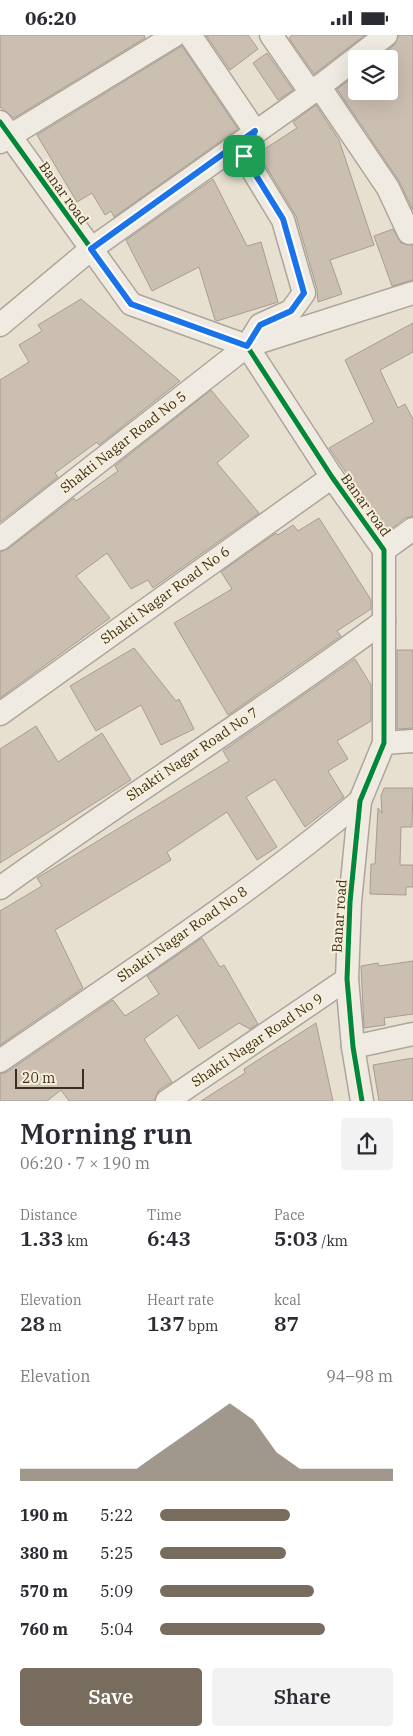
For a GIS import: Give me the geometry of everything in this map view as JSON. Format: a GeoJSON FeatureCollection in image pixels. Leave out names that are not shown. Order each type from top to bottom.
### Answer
{"type":"FeatureCollection","features":[{"type":"Feature","properties":{"kind":"street"},"geometry":{"type":"LineString","coordinates":[[3,133],[175,35]]}},
{"type":"Feature","properties":{"kind":"street"},"geometry":{"type":"LineString","coordinates":[[190,35],[255,131]]}},
{"type":"Feature","properties":{"kind":"street"},"geometry":{"type":"LineString","coordinates":[[271,35],[315,90],[388,188],[409,233]]}},
{"type":"Feature","properties":{"kind":"street"},"geometry":{"type":"LineString","coordinates":[[0,325],[91,249],[315,90],[386,35]]}},
{"type":"Feature","properties":{"kind":"street"},"geometry":{"type":"LineString","coordinates":[[247,346],[260,325],[291,311],[304,293],[283,219],[244,156],[255,131]]}},
{"type":"Feature","properties":{"kind":"street","name":"Banar road"},"geometry":{"type":"LineString","coordinates":[[3,133],[131,304],[247,346],[332,477],[384,550],[384,743],[360,801],[350,902],[347,979],[353,1047],[362,1101]]}},
{"type":"Feature","properties":{"kind":"street"},"geometry":{"type":"LineString","coordinates":[[247,346],[413,293]]}},
{"type":"Feature","properties":{"kind":"street","name":"Shakti Nagar Road No 5"},"geometry":{"type":"LineString","coordinates":[[0,539],[247,346]]}},
{"type":"Feature","properties":{"kind":"street","name":"Shakti Nagar Road No 6"},"geometry":{"type":"LineString","coordinates":[[0,714],[332,477]]}},
{"type":"Feature","properties":{"kind":"street"},"geometry":{"type":"LineString","coordinates":[[384,550],[413,529]]}},
{"type":"Feature","properties":{"kind":"street","name":"Shakti Nagar Road No 7"},"geometry":{"type":"LineString","coordinates":[[0,888],[100,816],[332,660],[384,621]]}},
{"type":"Feature","properties":{"kind":"street"},"geometry":{"type":"LineString","coordinates":[[384,743],[413,741]]}},
{"type":"Feature","properties":{"kind":"street","name":"Shakti Nagar Road No 8"},"geometry":{"type":"LineString","coordinates":[[0,1061],[212,914],[321,833],[360,801]]}},
{"type":"Feature","properties":{"kind":"street","name":"Shakti Nagar Road No 9"},"geometry":{"type":"LineString","coordinates":[[167,1101],[347,979]]}},
{"type":"Feature","properties":{"kind":"street"},"geometry":{"type":"LineString","coordinates":[[353,1047],[413,1034]]}},
{"type":"Feature","properties":{"kind":"building"},"geometry":{"type":"Polygon","coordinates":[[[0,35],[144,35],[145,38],[14,118],[0,107],[0,35]]]}},
{"type":"Feature","properties":{"kind":"building"},"geometry":{"type":"Polygon","coordinates":[[[206,35],[248,35],[258,49],[230,70],[206,35]]]}},
{"type":"Feature","properties":{"kind":"building"},"geometry":{"type":"Polygon","coordinates":[[[292,35],[365,35],[314,74],[289,38],[292,35]]]}},
{"type":"Feature","properties":{"kind":"building"},"geometry":{"type":"Polygon","coordinates":[[[399,35],[413,35],[413,210],[399,181],[337,89],[348,81],[348,100],[398,100],[398,50],[388,50],[394,45],[399,35]]]}},
{"type":"Feature","properties":{"kind":"building"},"geometry":{"type":"Polygon","coordinates":[[[182,46],[238,129],[114,217],[111,211],[105,215],[92,193],[77,202],[37,135],[182,46]]]}},
{"type":"Feature","properties":{"kind":"building"},"geometry":{"type":"Polygon","coordinates":[[[267,53],[293,90],[278,100],[253,63],[267,53]]]}},
{"type":"Feature","properties":{"kind":"building"},"geometry":{"type":"Polygon","coordinates":[[[316,105],[339,140],[374,245],[330,260],[342,294],[318,302],[317,289],[296,216],[259,155],[260,152],[297,128],[293,122],[316,105]]]}},
{"type":"Feature","properties":{"kind":"building"},"geometry":{"type":"Polygon","coordinates":[[[213,179],[247,246],[261,242],[278,302],[217,321],[215,320],[199,267],[152,291],[126,240],[213,179]]]}},
{"type":"Feature","properties":{"kind":"building"},"geometry":{"type":"Polygon","coordinates":[[[393,229],[401,243],[413,245],[413,280],[392,286],[374,236],[393,229]]]}},
{"type":"Feature","properties":{"kind":"building"},"geometry":{"type":"Polygon","coordinates":[[[81,299],[180,381],[99,445],[97,442],[55,473],[58,477],[0,522],[0,380],[29,362],[19,345],[42,331],[38,325],[81,299]]]}},
{"type":"Feature","properties":{"kind":"building"},"geometry":{"type":"Polygon","coordinates":[[[413,323],[413,352],[380,370],[398,408],[405,404],[413,419],[413,516],[405,518],[387,532],[329,448],[374,422],[345,360],[413,323]]]}},
{"type":"Feature","properties":{"kind":"building"},"geometry":{"type":"Polygon","coordinates":[[[211,390],[249,436],[217,463],[259,513],[153,588],[148,580],[131,589],[107,553],[76,576],[110,618],[0,698],[0,552],[8,549],[74,498],[76,501],[118,471],[115,466],[211,390]]]}},
{"type":"Feature","properties":{"kind":"building"},"geometry":{"type":"Polygon","coordinates":[[[319,518],[371,600],[371,609],[337,631],[341,636],[228,715],[174,623],[232,589],[221,572],[276,533],[278,535],[293,525],[298,531],[319,518]]]}},
{"type":"Feature","properties":{"kind":"building"},"geometry":{"type":"Polygon","coordinates":[[[134,648],[176,701],[179,699],[194,729],[161,745],[141,705],[96,731],[70,686],[134,648]]]}},
{"type":"Feature","properties":{"kind":"building"},"geometry":{"type":"Polygon","coordinates":[[[397,650],[413,650],[413,728],[397,729],[397,650]]]}},
{"type":"Feature","properties":{"kind":"building"},"geometry":{"type":"Polygon","coordinates":[[[355,659],[371,685],[371,721],[337,741],[348,759],[328,771],[344,797],[305,827],[275,779],[246,797],[277,847],[257,860],[227,812],[167,852],[171,860],[55,930],[83,988],[0,1045],[0,911],[42,886],[37,878],[229,761],[223,751],[355,659]]]}},
{"type":"Feature","properties":{"kind":"building"},"geometry":{"type":"Polygon","coordinates":[[[36,726],[58,762],[102,733],[131,780],[0,863],[0,749],[36,726]]]}},
{"type":"Feature","properties":{"kind":"building"},"geometry":{"type":"Polygon","coordinates":[[[384,788],[413,788],[412,827],[401,827],[400,865],[413,865],[413,887],[406,887],[406,895],[370,894],[371,864],[375,864],[378,808],[382,813],[381,796],[384,788]]]}},
{"type":"Feature","properties":{"kind":"building"},"geometry":{"type":"Polygon","coordinates":[[[202,938],[220,967],[224,965],[258,1024],[250,1029],[239,1023],[199,1049],[177,1015],[144,1039],[172,1082],[159,1090],[154,1101],[69,1101],[61,1090],[47,1101],[0,1101],[0,1074],[7,1072],[113,1000],[125,1016],[159,994],[147,976],[202,938]]]}},
{"type":"Feature","properties":{"kind":"building"},"geometry":{"type":"Polygon","coordinates":[[[413,961],[413,1014],[384,1018],[385,1025],[364,1028],[361,966],[378,963],[379,966],[413,961]]]}},
{"type":"Feature","properties":{"kind":"building"},"geometry":{"type":"Polygon","coordinates":[[[316,1023],[333,1101],[201,1101],[245,1073],[244,1069],[316,1023]]]}},
{"type":"Feature","properties":{"kind":"building"},"geometry":{"type":"Polygon","coordinates":[[[413,1058],[413,1101],[379,1101],[373,1065],[413,1058]]]}},
{"type":"Feature","properties":{"kind":"cycle path"},"geometry":{"type":"LineString","coordinates":[[0,122],[131,304],[247,346],[332,477],[384,550],[384,743],[360,801],[350,902],[347,979],[353,1047],[362,1101]]}},
{"type":"Feature","properties":{"kind":"route"},"geometry":{"type":"LineString","coordinates":[[255,131],[244,156],[283,219],[297,262],[304,293],[291,311],[260,325],[247,346],[131,304],[91,249],[255,131]]}}]}
